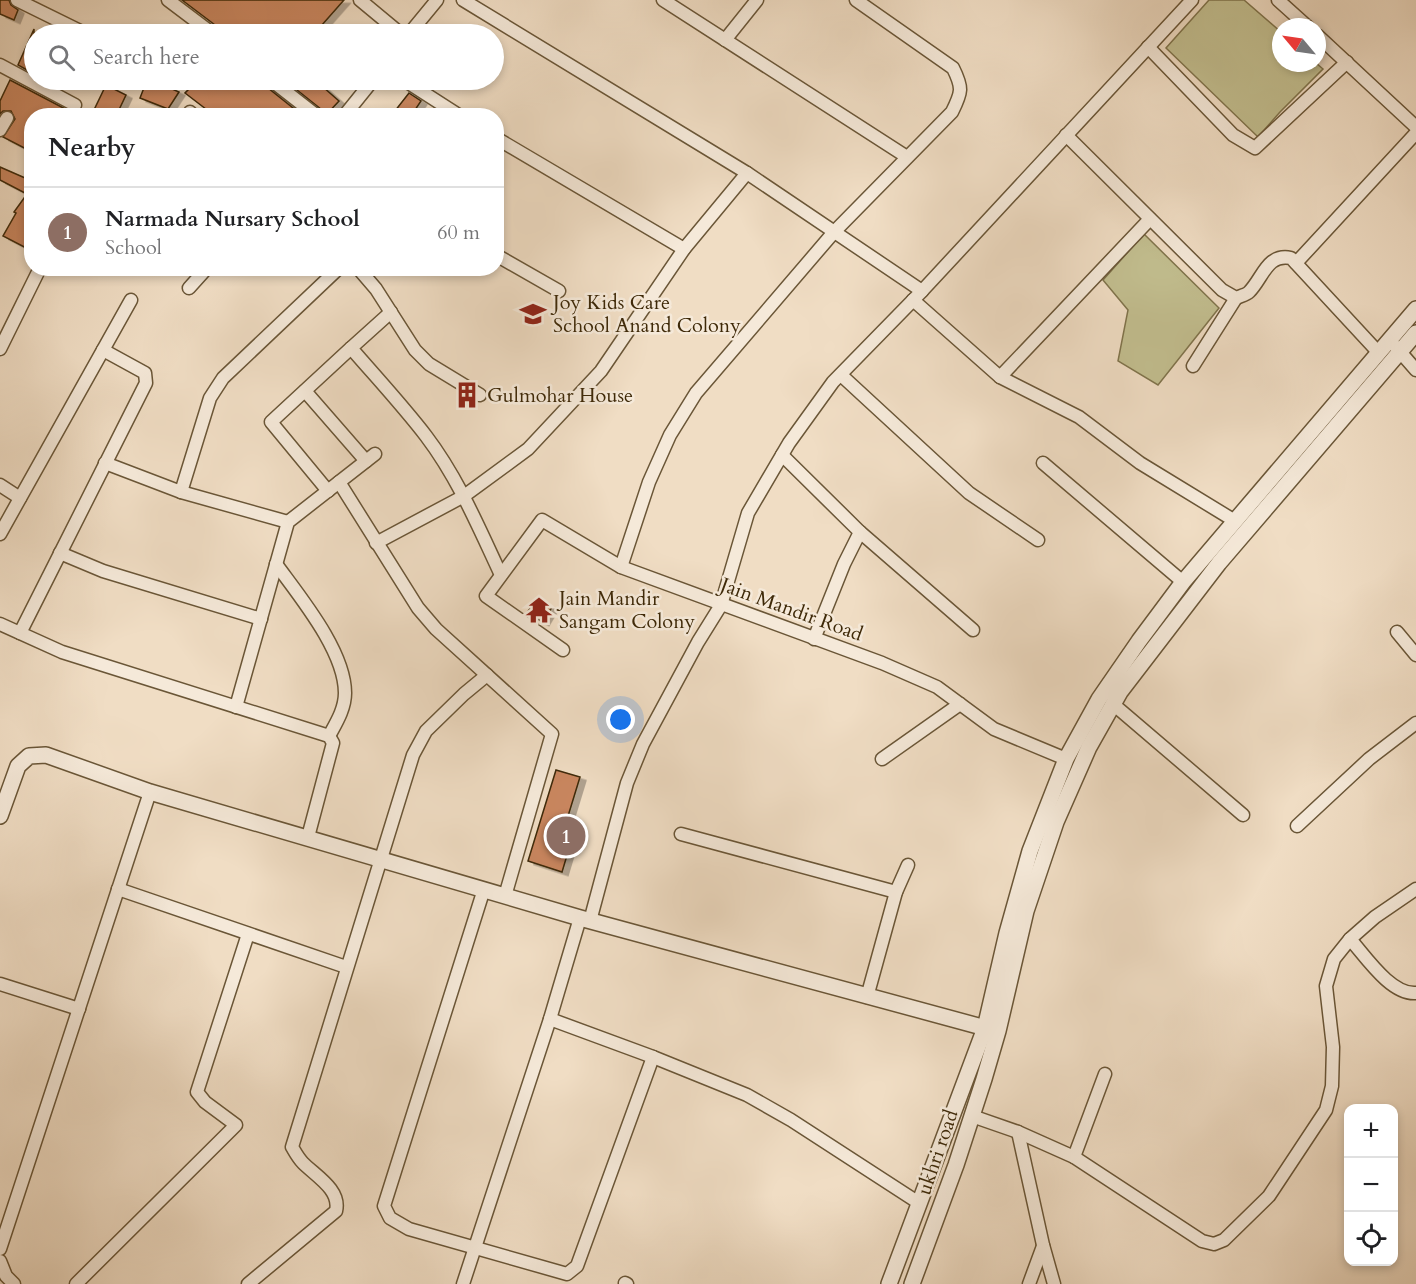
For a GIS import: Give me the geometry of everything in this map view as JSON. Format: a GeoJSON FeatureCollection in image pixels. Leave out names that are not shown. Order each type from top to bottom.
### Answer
{"type":"FeatureCollection","features":[{"type":"Feature","properties":{"kind":"street"},"geometry":{"type":"LineString","coordinates":[[17,0],[66,24]]}},
{"type":"Feature","properties":{"kind":"street"},"geometry":{"type":"LineString","coordinates":[[168,0],[200,24]]}},
{"type":"Feature","properties":{"kind":"street"},"geometry":{"type":"LineString","coordinates":[[360,0],[389,24]]}},
{"type":"Feature","properties":{"kind":"street"},"geometry":{"type":"LineString","coordinates":[[417,24],[437,0]]}},
{"type":"Feature","properties":{"kind":"street"},"geometry":{"type":"LineString","coordinates":[[463,0],[502,24]]}},
{"type":"Feature","properties":{"kind":"street"},"geometry":{"type":"LineString","coordinates":[[663,0],[907,157]]}},
{"type":"Feature","properties":{"kind":"street"},"geometry":{"type":"LineString","coordinates":[[725,40],[757,0]]}},
{"type":"Feature","properties":{"kind":"street"},"geometry":{"type":"LineString","coordinates":[[621,567],[649,482],[670,435],[691,401],[834,232],[951,112],[960,97],[961,84],[953,68],[856,0]]}},
{"type":"Feature","properties":{"kind":"street"},"geometry":{"type":"LineString","coordinates":[[463,1284],[585,919],[627,783],[643,744],[720,605],[748,513],[782,455],[841,375],[1192,0]]}},
{"type":"Feature","properties":{"kind":"street"},"geometry":{"type":"LineString","coordinates":[[1278,0],[1298,18]]}},
{"type":"Feature","properties":{"kind":"street"},"geometry":{"type":"LineString","coordinates":[[504,25],[747,173],[834,232],[918,295],[1000,377],[1079,417],[1140,463],[1235,521]]}},
{"type":"Feature","properties":{"kind":"street"},"geometry":{"type":"LineString","coordinates":[[1326,43],[1416,127]]}},
{"type":"Feature","properties":{"kind":"street"},"geometry":{"type":"LineString","coordinates":[[1148,47],[1233,135],[1255,148],[1347,62]]}},
{"type":"Feature","properties":{"kind":"street"},"geometry":{"type":"LineString","coordinates":[[0,65],[24,78]]}},
{"type":"Feature","properties":{"kind":"street"},"geometry":{"type":"LineString","coordinates":[[47,90],[75,105]]}},
{"type":"Feature","properties":{"kind":"street"},"geometry":{"type":"LineString","coordinates":[[284,90],[307,108]]}},
{"type":"Feature","properties":{"kind":"street"},"geometry":{"type":"LineString","coordinates":[[350,108],[365,90]]}},
{"type":"Feature","properties":{"kind":"street"},"geometry":{"type":"LineString","coordinates":[[420,90],[448,108]]}},
{"type":"Feature","properties":{"kind":"street"},"geometry":{"type":"LineString","coordinates":[[0,130],[7,118]]}},
{"type":"Feature","properties":{"kind":"street"},"geometry":{"type":"LineString","coordinates":[[1296,263],[1416,133]]}},
{"type":"Feature","properties":{"kind":"street"},"geometry":{"type":"LineString","coordinates":[[1066,135],[1222,290],[1236,298]]}},
{"type":"Feature","properties":{"kind":"street"},"geometry":{"type":"LineString","coordinates":[[504,143],[684,249]]}},
{"type":"Feature","properties":{"kind":"street"},"geometry":{"type":"LineString","coordinates":[[376,543],[464,496],[528,449],[601,371],[684,249],[747,173]]}},
{"type":"Feature","properties":{"kind":"street"},"geometry":{"type":"LineString","coordinates":[[1000,377],[1150,219]]}},
{"type":"Feature","properties":{"kind":"street"},"geometry":{"type":"LineString","coordinates":[[1193,366],[1236,298],[1248,293],[1271,261],[1283,256],[1291,258],[1296,263],[1378,352]]}},
{"type":"Feature","properties":{"kind":"street"},"geometry":{"type":"LineString","coordinates":[[504,260],[559,291]]}},
{"type":"Feature","properties":{"kind":"street"},"geometry":{"type":"LineString","coordinates":[[0,349],[36,276]]}},
{"type":"Feature","properties":{"kind":"street"},"geometry":{"type":"LineString","coordinates":[[189,288],[200,276]]}},
{"type":"Feature","properties":{"kind":"street"},"geometry":{"type":"LineString","coordinates":[[181,492],[210,398],[223,378],[331,276]]}},
{"type":"Feature","properties":{"kind":"street"},"geometry":{"type":"LineString","coordinates":[[365,276],[392,312],[415,350],[429,364],[480,395]]}},
{"type":"Feature","properties":{"kind":"street"},"geometry":{"type":"LineString","coordinates":[[0,534],[131,300]]}},
{"type":"Feature","properties":{"kind":"street"},"geometry":{"type":"LineString","coordinates":[[889,1284],[919,1203],[991,1030],[1043,859],[1074,778],[1089,747],[1113,704],[1140,665],[1394,346],[1416,309]]}},
{"type":"Feature","properties":{"kind":"street"},"geometry":{"type":"LineString","coordinates":[[328,491],[271,422],[392,312]]}},
{"type":"Feature","properties":{"kind":"street"},"geometry":{"type":"LineString","coordinates":[[991,1030],[1007,933],[1030,851],[1066,759],[1100,699],[1139,640],[1183,582],[1378,352],[1416,333]]}},
{"type":"Feature","properties":{"kind":"street"},"geometry":{"type":"LineString","coordinates":[[1394,346],[1416,370]]}},
{"type":"Feature","properties":{"kind":"street"},"geometry":{"type":"LineString","coordinates":[[351,348],[426,437],[464,496],[501,575]]}},
{"type":"Feature","properties":{"kind":"street"},"geometry":{"type":"LineString","coordinates":[[20,633],[146,382],[145,373],[103,350]]}},
{"type":"Feature","properties":{"kind":"street"},"geometry":{"type":"LineString","coordinates":[[841,375],[969,493],[1038,540]]}},
{"type":"Feature","properties":{"kind":"street"},"geometry":{"type":"LineString","coordinates":[[236,707],[288,522],[370,458],[305,391]]}},
{"type":"Feature","properties":{"kind":"street"},"geometry":{"type":"LineString","coordinates":[[782,455],[860,532],[973,630]]}},
{"type":"Feature","properties":{"kind":"street"},"geometry":{"type":"LineString","coordinates":[[105,463],[181,492],[288,522]]}},
{"type":"Feature","properties":{"kind":"street"},"geometry":{"type":"LineString","coordinates":[[1043,464],[1183,582]]}},
{"type":"Feature","properties":{"kind":"street"},"geometry":{"type":"LineString","coordinates":[[339,482],[418,608],[436,629],[552,734],[505,896]]}},
{"type":"Feature","properties":{"kind":"street"},"geometry":{"type":"LineString","coordinates":[[0,485],[20,498]]}},
{"type":"Feature","properties":{"kind":"street","name":"Jain Mandir Road"},"geometry":{"type":"LineString","coordinates":[[563,650],[486,596],[542,520],[621,567],[882,663],[937,687],[994,729],[1066,759]]}},
{"type":"Feature","properties":{"kind":"street"},"geometry":{"type":"LineString","coordinates":[[814,639],[844,564],[860,532]]}},
{"type":"Feature","properties":{"kind":"street"},"geometry":{"type":"LineString","coordinates":[[60,554],[103,571],[261,619]]}},
{"type":"Feature","properties":{"kind":"street"},"geometry":{"type":"LineString","coordinates":[[276,564],[338,656],[345,694],[341,714],[329,736]]}},
{"type":"Feature","properties":{"kind":"street"},"geometry":{"type":"LineString","coordinates":[[0,624],[62,652],[329,736],[333,743],[308,837]]}},
{"type":"Feature","properties":{"kind":"street"},"geometry":{"type":"LineString","coordinates":[[1397,632],[1416,655]]}},
{"type":"Feature","properties":{"kind":"street"},"geometry":{"type":"LineString","coordinates":[[248,1284],[334,1215],[337,1208],[333,1191],[300,1161],[292,1147],[379,858],[413,755],[426,731],[487,675]]}},
{"type":"Feature","properties":{"kind":"street"},"geometry":{"type":"LineString","coordinates":[[882,759],[960,704]]}},
{"type":"Feature","properties":{"kind":"street"},"geometry":{"type":"LineString","coordinates":[[1113,704],[1242,815]]}},
{"type":"Feature","properties":{"kind":"street"},"geometry":{"type":"LineString","coordinates":[[1297,826],[1369,759],[1416,723]]}},
{"type":"Feature","properties":{"kind":"street"},"geometry":{"type":"LineString","coordinates":[[0,816],[18,766],[29,756],[46,755],[150,792],[505,896],[991,1030]]}},
{"type":"Feature","properties":{"kind":"street"},"geometry":{"type":"LineString","coordinates":[[0,1249],[150,792]]}},
{"type":"Feature","properties":{"kind":"street"},"geometry":{"type":"LineString","coordinates":[[681,834],[896,892]]}},
{"type":"Feature","properties":{"kind":"street"},"geometry":{"type":"LineString","coordinates":[[867,997],[896,892],[908,865]]}},
{"type":"Feature","properties":{"kind":"street"},"geometry":{"type":"LineString","coordinates":[[118,889],[346,967]]}},
{"type":"Feature","properties":{"kind":"street"},"geometry":{"type":"LineString","coordinates":[[484,889],[384,1206],[390,1218],[410,1229],[567,1274],[577,1266],[653,1057]]}},
{"type":"Feature","properties":{"kind":"street"},"geometry":{"type":"LineString","coordinates":[[972,1116],[1018,1132],[1074,1157],[1202,1241],[1214,1244],[1224,1240],[1269,1196],[1326,1110],[1332,1086],[1333,1047],[1326,986],[1334,959],[1350,939],[1375,917],[1416,889]]}},
{"type":"Feature","properties":{"kind":"street"},"geometry":{"type":"LineString","coordinates":[[76,1284],[236,1125],[205,1102],[197,1092],[248,934]]}},
{"type":"Feature","properties":{"kind":"street"},"geometry":{"type":"LineString","coordinates":[[1350,939],[1390,984],[1401,992],[1416,993]]}},
{"type":"Feature","properties":{"kind":"street"},"geometry":{"type":"LineString","coordinates":[[0,984],[79,1009]]}},
{"type":"Feature","properties":{"kind":"street"},"geometry":{"type":"LineString","coordinates":[[550,1019],[747,1095],[791,1120],[919,1203]]}},
{"type":"Feature","properties":{"kind":"street","name":"ukhri road"},"geometry":{"type":"LineString","coordinates":[[912,1284],[972,1116],[991,1030]]}},
{"type":"Feature","properties":{"kind":"street"},"geometry":{"type":"LineString","coordinates":[[1074,1157],[1105,1074]]}},
{"type":"Feature","properties":{"kind":"street"},"geometry":{"type":"LineString","coordinates":[[1018,1132],[1054,1284]]}},
{"type":"Feature","properties":{"kind":"street"},"geometry":{"type":"LineString","coordinates":[[1029,1284],[1043,1245]]}},
{"type":"Feature","properties":{"kind":"street"},"geometry":{"type":"LineString","coordinates":[[0,1262],[6,1276],[14,1284]]}},
{"type":"Feature","properties":{"kind":"shaded area"},"geometry":{"type":"Polygon","coordinates":[[[1209,0],[1244,0],[1272,24],[1272,72],[1320,72],[1258,137],[1166,48],[1209,0]]]}},
{"type":"Feature","properties":{"kind":"shaded area"},"geometry":{"type":"Polygon","coordinates":[[[1144,234],[1219,308],[1158,385],[1118,361],[1128,310],[1103,280],[1144,234]]]}},
{"type":"Feature","properties":{"kind":"building"},"geometry":{"type":"Polygon","coordinates":[[[0,0],[9,0],[11,5],[18,10],[14,20],[0,14],[0,0]]]}},
{"type":"Feature","properties":{"kind":"building"},"geometry":{"type":"Polygon","coordinates":[[[182,0],[344,0],[323,24],[214,24],[182,0]]]}},
{"type":"Feature","properties":{"kind":"building"},"geometry":{"type":"Polygon","coordinates":[[[24,52],[24,68],[18,65],[24,52]]]}},
{"type":"Feature","properties":{"kind":"building"},"geometry":{"type":"Polygon","coordinates":[[[10,80],[24,87],[24,90],[29,90],[63,108],[24,108],[24,148],[3,137],[15,119],[11,111],[3,111],[0,114],[0,101],[10,80]]]}},
{"type":"Feature","properties":{"kind":"building"},"geometry":{"type":"Polygon","coordinates":[[[104,90],[116,90],[126,95],[120,108],[95,108],[104,90]]]}},
{"type":"Feature","properties":{"kind":"building"},"geometry":{"type":"Polygon","coordinates":[[[143,90],[179,92],[169,108],[140,98],[143,90]]]}},
{"type":"Feature","properties":{"kind":"building"},"geometry":{"type":"Polygon","coordinates":[[[188,90],[270,90],[293,108],[205,108],[185,93],[188,90]]]}},
{"type":"Feature","properties":{"kind":"building"},"geometry":{"type":"Polygon","coordinates":[[[297,90],[326,90],[339,101],[332,108],[320,108],[297,90]]]}},
{"type":"Feature","properties":{"kind":"building"},"geometry":{"type":"Polygon","coordinates":[[[409,93],[421,101],[416,108],[397,108],[409,93]]]}},
{"type":"Feature","properties":{"kind":"building"},"geometry":{"type":"Polygon","coordinates":[[[0,167],[24,178],[24,192],[0,180],[0,167]]]}},
{"type":"Feature","properties":{"kind":"building"},"geometry":{"type":"Polygon","coordinates":[[[24,198],[24,247],[3,236],[16,213],[14,212],[24,198]]]}},
{"type":"Feature","properties":{"kind":"building"},"geometry":{"type":"Polygon","coordinates":[[[537,598],[552,607],[543,622],[527,613],[537,598]]]}},
{"type":"Feature","properties":{"kind":"building"},"geometry":{"type":"Polygon","coordinates":[[[556,770],[580,777],[561,839],[571,842],[562,872],[528,861],[556,770]]]}},
{"type":"Feature","properties":{"kind":"place","name":"Joy Kids Care School Anand Colony"},"geometry":{"type":"Point","coordinates":[533,314]}},
{"type":"Feature","properties":{"kind":"place","name":"Gulmohar House"},"geometry":{"type":"Point","coordinates":[467,395]}},
{"type":"Feature","properties":{"kind":"place","name":"Jain Mandir Sangam Colony"},"geometry":{"type":"Point","coordinates":[539,610]}},
{"type":"Feature","properties":{"kind":"place","name":"Narmada Nursary School"},"geometry":{"type":"Point","coordinates":[566,836]}}]}
